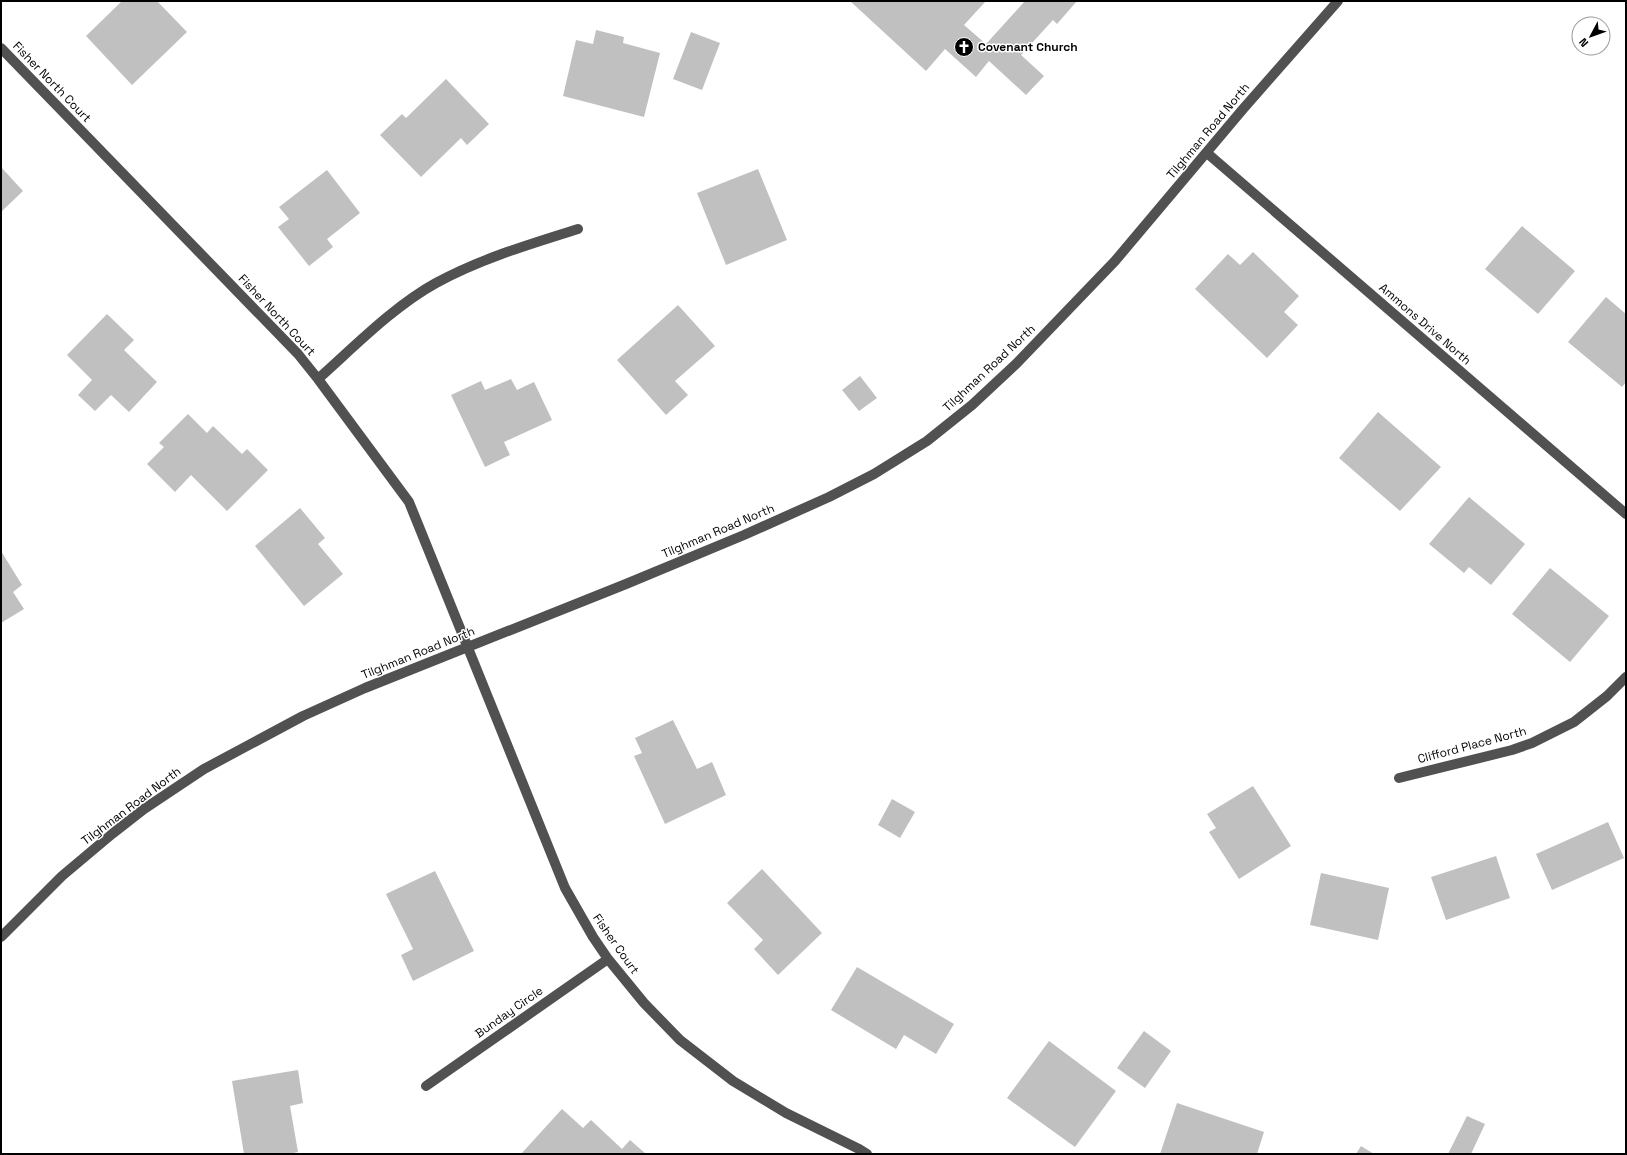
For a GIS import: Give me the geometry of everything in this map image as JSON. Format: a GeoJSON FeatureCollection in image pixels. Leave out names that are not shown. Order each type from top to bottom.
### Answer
{"type":"FeatureCollection","features":[{"type":"Feature","properties":{"kind":"street","name":"Tilghman Road North"},"geometry":{"type":"LineString","coordinates":[[1,937],[62,876],[112,834],[144,809],[204,769],[303,716],[365,688],[626,584],[794,513],[874,474],[927,441],[972,404],[1022,358],[1115,261],[1338,1]]}},
{"type":"Feature","properties":{"kind":"street","name":"Fisher North Court"},"geometry":{"type":"LineString","coordinates":[[1,48],[298,354],[318,379],[409,502],[468,646]]}},
{"type":"Feature","properties":{"kind":"street","name":"Ammons Drive North"},"geometry":{"type":"LineString","coordinates":[[1207,153],[1626,514]]}},
{"type":"Feature","properties":{"kind":"street"},"geometry":{"type":"LineString","coordinates":[[318,379],[393,312],[435,283],[481,263],[578,229]]}},
{"type":"Feature","properties":{"kind":"street","name":"Fisher Court"},"geometry":{"type":"LineString","coordinates":[[468,646],[565,888],[593,937],[608,959],[644,1003],[680,1040],[733,1081],[786,1113],[867,1154]]}},
{"type":"Feature","properties":{"kind":"street","name":"Clifford Place North"},"geometry":{"type":"LineString","coordinates":[[1399,778],[1512,750],[1532,743],[1574,722],[1607,696],[1626,677]]}},
{"type":"Feature","properties":{"kind":"street","name":"Bunday Circle"},"geometry":{"type":"LineString","coordinates":[[426,1086],[608,959]]}},
{"type":"Feature","properties":{"kind":"building"},"geometry":{"type":"Polygon","coordinates":[[[122,1],[157,1],[187,32],[132,85],[86,36],[122,1]]]}},
{"type":"Feature","properties":{"kind":"building","name":"Covenant Church"},"geometry":{"type":"Polygon","coordinates":[[[850,1],[986,1],[964,25],[986,44],[1025,1],[1077,1],[1057,24],[1053,20],[1021,55],[1044,76],[1026,95],[989,61],[976,77],[945,49],[926,71],[850,1]]]}},
{"type":"Feature","properties":{"kind":"building"},"geometry":{"type":"Polygon","coordinates":[[[596,30],[624,37],[623,43],[660,53],[644,117],[563,96],[576,40],[593,44],[596,30]]]}},
{"type":"Feature","properties":{"kind":"building"},"geometry":{"type":"Polygon","coordinates":[[[691,32],[720,43],[702,90],[673,79],[691,32]]]}},
{"type":"Feature","properties":{"kind":"building"},"geometry":{"type":"Polygon","coordinates":[[[446,79],[489,124],[467,145],[461,138],[421,177],[380,135],[402,114],[406,118],[446,79]]]}},
{"type":"Feature","properties":{"kind":"building"},"geometry":{"type":"Polygon","coordinates":[[[1,167],[23,191],[1,212],[1,167]]]}},
{"type":"Feature","properties":{"kind":"building"},"geometry":{"type":"Polygon","coordinates":[[[758,169],[787,240],[726,265],[697,193],[758,169]]]}},
{"type":"Feature","properties":{"kind":"building"},"geometry":{"type":"Polygon","coordinates":[[[327,170],[360,213],[327,239],[333,247],[309,266],[278,227],[289,219],[279,207],[327,170]]]}},
{"type":"Feature","properties":{"kind":"building"},"geometry":{"type":"Polygon","coordinates":[[[1522,226],[1575,271],[1538,314],[1485,269],[1522,226]]]}},
{"type":"Feature","properties":{"kind":"building"},"geometry":{"type":"Polygon","coordinates":[[[1253,252],[1299,296],[1284,312],[1298,325],[1267,358],[1195,289],[1228,254],[1240,265],[1253,252]]]}},
{"type":"Feature","properties":{"kind":"building"},"geometry":{"type":"Polygon","coordinates":[[[1606,297],[1626,314],[1626,382],[1622,387],[1568,342],[1606,297]]]}},
{"type":"Feature","properties":{"kind":"building"},"geometry":{"type":"Polygon","coordinates":[[[678,305],[715,346],[675,381],[688,395],[666,415],[617,360],[678,305]]]}},
{"type":"Feature","properties":{"kind":"building"},"geometry":{"type":"Polygon","coordinates":[[[107,314],[134,340],[124,350],[157,382],[129,412],[111,395],[95,411],[78,395],[92,380],[67,355],[107,314]]]}},
{"type":"Feature","properties":{"kind":"building"},"geometry":{"type":"Polygon","coordinates":[[[860,376],[877,398],[859,411],[842,390],[860,376]]]}},
{"type":"Feature","properties":{"kind":"building"},"geometry":{"type":"Polygon","coordinates":[[[511,379],[517,390],[534,382],[552,420],[504,442],[510,455],[485,467],[451,395],[481,381],[485,390],[511,379]]]}},
{"type":"Feature","properties":{"kind":"building"},"geometry":{"type":"Polygon","coordinates":[[[1378,412],[1441,467],[1400,511],[1339,458],[1378,412]]]}},
{"type":"Feature","properties":{"kind":"building"},"geometry":{"type":"Polygon","coordinates":[[[188,414],[207,433],[213,426],[242,454],[247,449],[268,470],[227,511],[191,475],[175,492],[147,464],[164,447],[159,443],[188,414]]]}},
{"type":"Feature","properties":{"kind":"building"},"geometry":{"type":"Polygon","coordinates":[[[1469,497],[1525,544],[1491,585],[1469,567],[1464,573],[1429,544],[1469,497]]]}},
{"type":"Feature","properties":{"kind":"building"},"geometry":{"type":"Polygon","coordinates":[[[300,508],[325,538],[318,544],[343,574],[304,606],[255,546],[300,508]]]}},
{"type":"Feature","properties":{"kind":"building"},"geometry":{"type":"Polygon","coordinates":[[[1,551],[22,585],[13,592],[24,609],[1,623],[1,551]]]}},
{"type":"Feature","properties":{"kind":"building"},"geometry":{"type":"Polygon","coordinates":[[[1550,568],[1609,616],[1570,662],[1512,614],[1550,568]]]}},
{"type":"Feature","properties":{"kind":"building"},"geometry":{"type":"Polygon","coordinates":[[[673,720],[697,769],[712,762],[726,795],[665,824],[634,756],[642,753],[635,738],[673,720]]]}},
{"type":"Feature","properties":{"kind":"building"},"geometry":{"type":"Polygon","coordinates":[[[1253,786],[1291,846],[1239,879],[1209,832],[1216,828],[1207,814],[1253,786]]]}},
{"type":"Feature","properties":{"kind":"building"},"geometry":{"type":"Polygon","coordinates":[[[892,799],[915,812],[900,838],[878,825],[892,799]]]}},
{"type":"Feature","properties":{"kind":"building"},"geometry":{"type":"Polygon","coordinates":[[[1608,822],[1624,858],[1552,890],[1536,854],[1608,822]]]}},
{"type":"Feature","properties":{"kind":"building"},"geometry":{"type":"Polygon","coordinates":[[[1496,856],[1510,898],[1446,920],[1431,877],[1496,856]]]}},
{"type":"Feature","properties":{"kind":"building"},"geometry":{"type":"Polygon","coordinates":[[[762,869],[822,933],[778,975],[754,949],[763,940],[727,903],[762,869]]]}},
{"type":"Feature","properties":{"kind":"building"},"geometry":{"type":"Polygon","coordinates":[[[435,871],[474,951],[413,981],[401,955],[413,949],[386,894],[435,871]]]}},
{"type":"Feature","properties":{"kind":"building"},"geometry":{"type":"Polygon","coordinates":[[[1321,873],[1389,888],[1378,940],[1310,925],[1321,873]]]}},
{"type":"Feature","properties":{"kind":"building"},"geometry":{"type":"Polygon","coordinates":[[[857,967],[954,1024],[936,1054],[904,1035],[896,1049],[831,1010],[857,967]]]}},
{"type":"Feature","properties":{"kind":"building"},"geometry":{"type":"Polygon","coordinates":[[[1144,1031],[1171,1051],[1145,1088],[1117,1068],[1144,1031]]]}},
{"type":"Feature","properties":{"kind":"building"},"geometry":{"type":"Polygon","coordinates":[[[1049,1041],[1116,1091],[1075,1147],[1007,1098],[1049,1041]]]}},
{"type":"Feature","properties":{"kind":"building"},"geometry":{"type":"Polygon","coordinates":[[[298,1070],[303,1103],[290,1106],[298,1152],[289,1154],[244,1154],[232,1081],[298,1070]]]}},
{"type":"Feature","properties":{"kind":"building"},"geometry":{"type":"Polygon","coordinates":[[[1177,1103],[1264,1132],[1257,1154],[1160,1154],[1177,1103]]]}},
{"type":"Feature","properties":{"kind":"building"},"geometry":{"type":"Polygon","coordinates":[[[562,1109],[583,1128],[591,1120],[622,1149],[630,1140],[646,1154],[521,1154],[562,1109]]]}},
{"type":"Feature","properties":{"kind":"building"},"geometry":{"type":"Polygon","coordinates":[[[1467,1116],[1485,1124],[1471,1154],[1448,1154],[1467,1116]]]}},
{"type":"Feature","properties":{"kind":"building"},"geometry":{"type":"Polygon","coordinates":[[[1361,1146],[1374,1154],[1356,1154],[1361,1146]]]}},
{"type":"Feature","properties":{"kind":"place","name":"Covenant Church"},"geometry":{"type":"Point","coordinates":[964,47]}}]}
